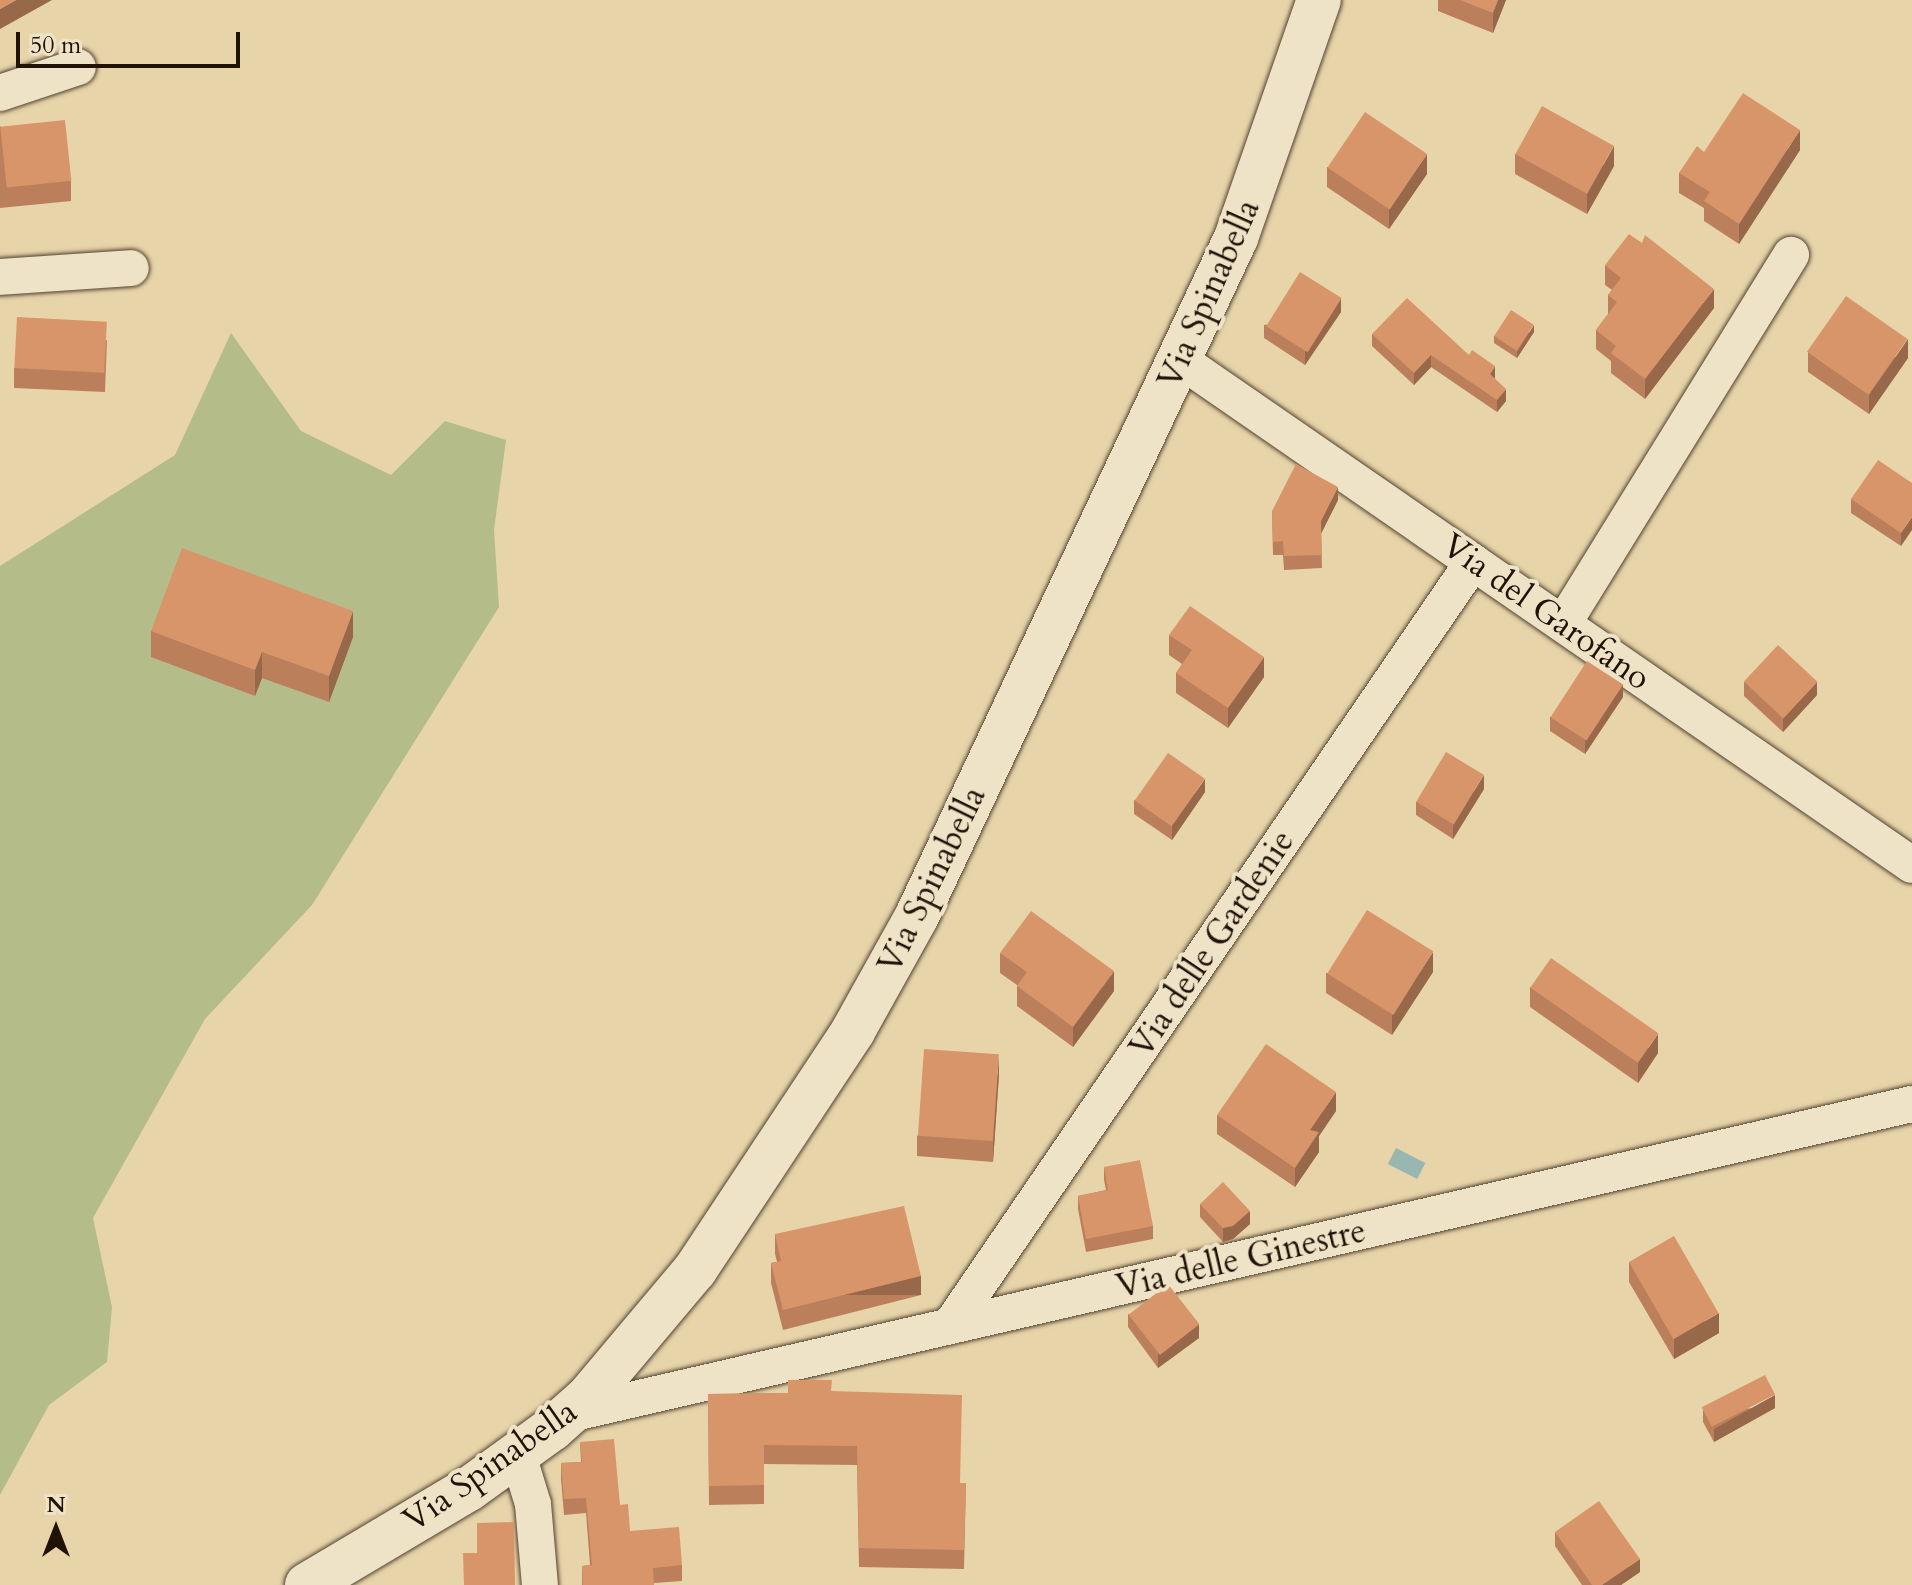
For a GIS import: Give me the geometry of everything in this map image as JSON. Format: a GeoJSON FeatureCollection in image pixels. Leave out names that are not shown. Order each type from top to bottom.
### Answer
{"type":"FeatureCollection","features":[{"type":"Feature","properties":{"kind":"street","name":"Via Spinabella"},"geometry":{"type":"LineString","coordinates":[[307,1585],[469,1489],[570,1414],[603,1380],[695,1270],[885,978],[1246,215],[1319,0]]}},
{"type":"Feature","properties":{"kind":"street"},"geometry":{"type":"LineString","coordinates":[[0,93],[78,67]]}},
{"type":"Feature","properties":{"kind":"street"},"geometry":{"type":"LineString","coordinates":[[1563,624],[1791,255]]}},
{"type":"Feature","properties":{"kind":"street"},"geometry":{"type":"LineString","coordinates":[[0,277],[131,268]]}},
{"type":"Feature","properties":{"kind":"street","name":"Via del Garofano"},"geometry":{"type":"LineString","coordinates":[[1180,360],[1912,865]]}},
{"type":"Feature","properties":{"kind":"street","name":"Via delle Gardenie"},"geometry":{"type":"LineString","coordinates":[[950,1326],[1473,562]]}},
{"type":"Feature","properties":{"kind":"street","name":"Via delle Ginestre"},"geometry":{"type":"LineString","coordinates":[[570,1414],[1912,1104]]}},
{"type":"Feature","properties":{"kind":"street"},"geometry":{"type":"LineString","coordinates":[[518,1455],[533,1504],[540,1585]]}},
{"type":"Feature","properties":{"kind":"green space"},"geometry":{"type":"Polygon","coordinates":[[[231,333],[301,431],[391,475],[445,421],[506,440],[494,530],[499,607],[312,905],[205,1019],[93,1218],[112,1307],[107,1362],[49,1405],[0,1495],[0,566],[175,455],[231,333]]]}},
{"type":"Feature","properties":{"kind":"water"},"geometry":{"type":"Polygon","coordinates":[[[1396,1148],[1425,1163],[1417,1179],[1388,1164],[1396,1148]]]}},
{"type":"Feature","properties":{"kind":"building"},"geometry":{"type":"Polygon","coordinates":[[[0,0],[16,0],[0,9],[0,0]]]}},
{"type":"Feature","properties":{"kind":"building"},"geometry":{"type":"Polygon","coordinates":[[[1460,0],[1498,0],[1493,13],[1460,0]]]}},
{"type":"Feature","properties":{"kind":"building"},"geometry":{"type":"Polygon","coordinates":[[[1743,93],[1800,130],[1739,224],[1704,201],[1710,192],[1679,173],[1697,146],[1704,152],[1743,93]]]}},
{"type":"Feature","properties":{"kind":"building"},"geometry":{"type":"Polygon","coordinates":[[[1542,106],[1614,146],[1587,194],[1515,154],[1542,106]]]}},
{"type":"Feature","properties":{"kind":"building"},"geometry":{"type":"Polygon","coordinates":[[[1365,112],[1427,154],[1390,209],[1328,168],[1365,112]]]}},
{"type":"Feature","properties":{"kind":"building"},"geometry":{"type":"Polygon","coordinates":[[[65,120],[71,181],[7,187],[0,127],[65,120]]]}},
{"type":"Feature","properties":{"kind":"building"},"geometry":{"type":"Polygon","coordinates":[[[1629,234],[1642,243],[1645,235],[1714,289],[1645,379],[1611,353],[1616,346],[1596,330],[1617,302],[1608,295],[1621,278],[1605,265],[1629,234]]]}},
{"type":"Feature","properties":{"kind":"building"},"geometry":{"type":"Polygon","coordinates":[[[1300,272],[1342,298],[1308,352],[1266,326],[1300,272]]]}},
{"type":"Feature","properties":{"kind":"building"},"geometry":{"type":"Polygon","coordinates":[[[1846,296],[1907,339],[1868,395],[1807,352],[1846,296]]]}},
{"type":"Feature","properties":{"kind":"building"},"geometry":{"type":"Polygon","coordinates":[[[1407,298],[1469,355],[1472,350],[1495,366],[1490,374],[1506,389],[1497,400],[1431,355],[1414,373],[1372,334],[1407,298]]]}},
{"type":"Feature","properties":{"kind":"building"},"geometry":{"type":"Polygon","coordinates":[[[1511,310],[1534,325],[1517,351],[1494,336],[1511,310]]]}},
{"type":"Feature","properties":{"kind":"building"},"geometry":{"type":"Polygon","coordinates":[[[17,317],[107,322],[104,373],[14,368],[17,317]]]}},
{"type":"Feature","properties":{"kind":"building"},"geometry":{"type":"Polygon","coordinates":[[[1878,460],[1912,483],[1912,517],[1901,533],[1851,499],[1878,460]]]}},
{"type":"Feature","properties":{"kind":"building"},"geometry":{"type":"Polygon","coordinates":[[[1296,464],[1338,487],[1321,521],[1322,555],[1284,556],[1283,541],[1273,542],[1272,511],[1296,464]]]}},
{"type":"Feature","properties":{"kind":"building"},"geometry":{"type":"Polygon","coordinates":[[[182,548],[353,611],[329,676],[262,652],[255,670],[151,631],[182,548]]]}},
{"type":"Feature","properties":{"kind":"building"},"geometry":{"type":"Polygon","coordinates":[[[1190,606],[1264,657],[1228,708],[1176,673],[1192,650],[1169,635],[1190,606]]]}},
{"type":"Feature","properties":{"kind":"building"},"geometry":{"type":"Polygon","coordinates":[[[1778,645],[1817,682],[1783,718],[1744,682],[1778,645]]]}},
{"type":"Feature","properties":{"kind":"building"},"geometry":{"type":"Polygon","coordinates":[[[1587,661],[1623,684],[1587,741],[1551,717],[1587,661]]]}},
{"type":"Feature","properties":{"kind":"building"},"geometry":{"type":"Polygon","coordinates":[[[1446,752],[1484,775],[1454,824],[1416,802],[1446,752]]]}},
{"type":"Feature","properties":{"kind":"building"},"geometry":{"type":"Polygon","coordinates":[[[1168,753],[1205,779],[1172,826],[1135,801],[1168,753]]]}},
{"type":"Feature","properties":{"kind":"building"},"geometry":{"type":"Polygon","coordinates":[[[1367,910],[1433,951],[1393,1015],[1327,974],[1367,910]]]}},
{"type":"Feature","properties":{"kind":"building"},"geometry":{"type":"Polygon","coordinates":[[[1031,911],[1114,971],[1073,1027],[1017,986],[1027,972],[1000,953],[1031,911]]]}},
{"type":"Feature","properties":{"kind":"building"},"geometry":{"type":"Polygon","coordinates":[[[1551,958],[1658,1033],[1638,1063],[1530,987],[1551,958]]]}},
{"type":"Feature","properties":{"kind":"building"},"geometry":{"type":"Polygon","coordinates":[[[1266,1044],[1336,1092],[1310,1130],[1319,1132],[1295,1168],[1217,1115],[1266,1044]]]}},
{"type":"Feature","properties":{"kind":"building"},"geometry":{"type":"Polygon","coordinates":[[[924,1049],[999,1054],[993,1141],[918,1136],[924,1049]]]}},
{"type":"Feature","properties":{"kind":"building"},"geometry":{"type":"Polygon","coordinates":[[[1140,1160],[1153,1226],[1086,1239],[1078,1196],[1108,1190],[1104,1167],[1140,1160]]]}},
{"type":"Feature","properties":{"kind":"building"},"geometry":{"type":"Polygon","coordinates":[[[1223,1182],[1250,1211],[1233,1226],[1223,1228],[1200,1204],[1223,1182]]]}},
{"type":"Feature","properties":{"kind":"building"},"geometry":{"type":"Polygon","coordinates":[[[904,1206],[921,1276],[783,1310],[771,1263],[781,1261],[775,1234],[904,1206]]]}},
{"type":"Feature","properties":{"kind":"building"},"geometry":{"type":"Polygon","coordinates":[[[1674,1236],[1718,1313],[1673,1339],[1629,1262],[1674,1236]]]}},
{"type":"Feature","properties":{"kind":"building"},"geometry":{"type":"Polygon","coordinates":[[[1168,1284],[1199,1324],[1160,1355],[1129,1315],[1168,1284]]]}},
{"type":"Feature","properties":{"kind":"building"},"geometry":{"type":"Polygon","coordinates":[[[1765,1375],[1775,1395],[1712,1427],[1702,1407],[1765,1375]]]}},
{"type":"Feature","properties":{"kind":"building"},"geometry":{"type":"Polygon","coordinates":[[[788,1380],[832,1380],[831,1391],[962,1395],[960,1483],[966,1483],[964,1550],[859,1548],[857,1446],[764,1445],[764,1485],[709,1486],[708,1394],[788,1393],[788,1380]]]}},
{"type":"Feature","properties":{"kind":"building"},"geometry":{"type":"Polygon","coordinates":[[[614,1439],[620,1505],[628,1504],[630,1531],[679,1527],[682,1565],[653,1568],[654,1585],[583,1585],[582,1566],[592,1565],[586,1498],[564,1499],[561,1463],[582,1462],[580,1442],[614,1439]]]}},
{"type":"Feature","properties":{"kind":"building"},"geometry":{"type":"Polygon","coordinates":[[[1599,1501],[1640,1559],[1602,1585],[1592,1585],[1555,1532],[1599,1501]]]}},
{"type":"Feature","properties":{"kind":"building"},"geometry":{"type":"Polygon","coordinates":[[[514,1522],[515,1585],[464,1585],[463,1553],[477,1553],[477,1523],[514,1522]]]}}]}
